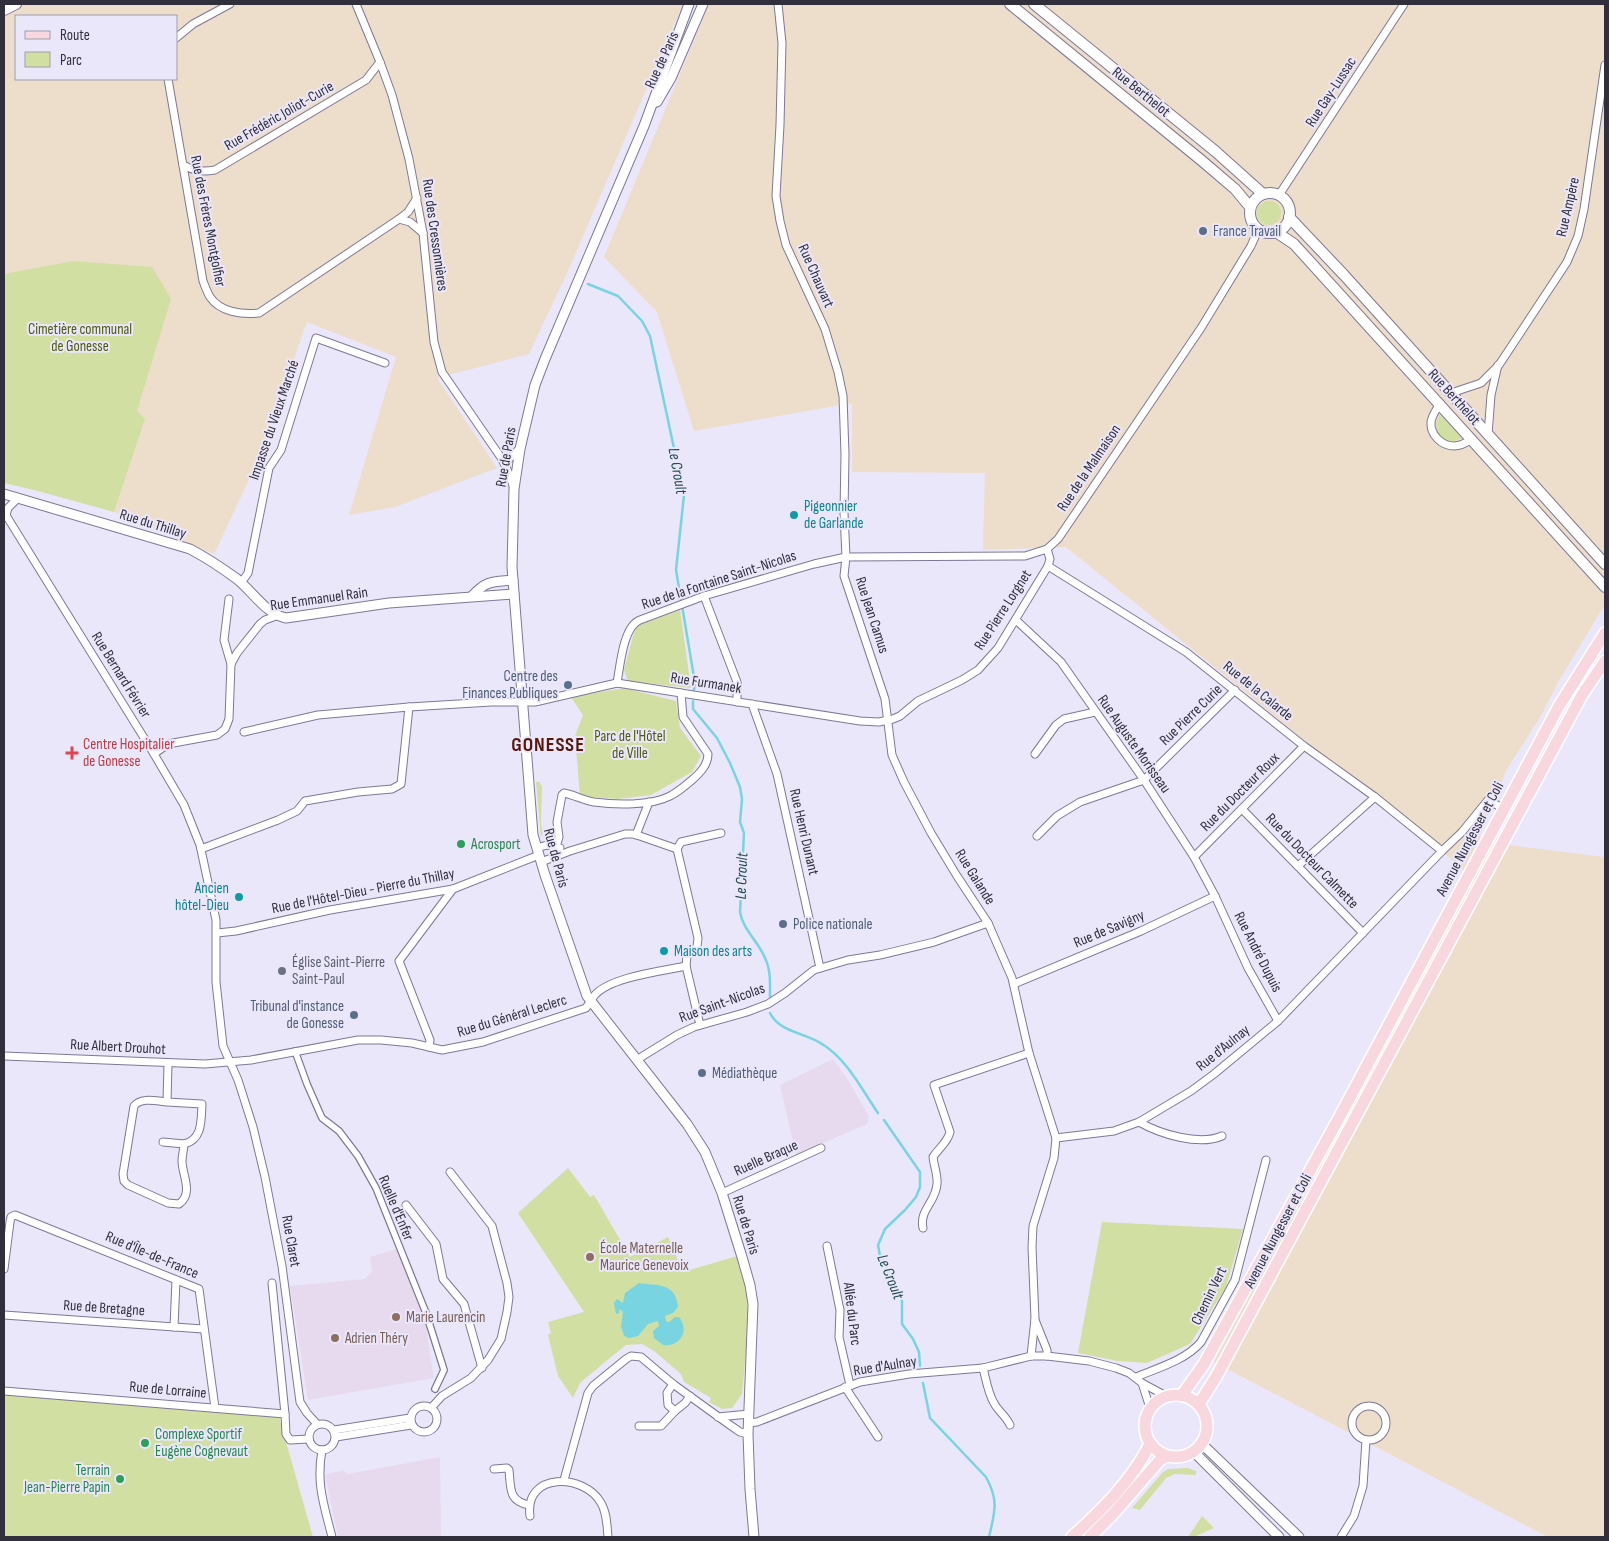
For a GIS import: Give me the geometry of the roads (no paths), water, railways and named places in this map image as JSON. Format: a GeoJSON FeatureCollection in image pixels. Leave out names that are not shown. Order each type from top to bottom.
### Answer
{"type":"FeatureCollection","features":[{"type":"Feature","properties":{"kind":"main road"},"geometry":{"type":"LineString","coordinates":[[4,10],[16,4]]}},
{"type":"Feature","properties":{"kind":"main road","name":"Rue Berthelot"},"geometry":{"type":"LineString","coordinates":[[1010,4],[1201,160],[1235,190],[1250,207]]}},
{"type":"Feature","properties":{"kind":"main road","name":"Rue Berthelot"},"geometry":{"type":"LineString","coordinates":[[1034,4],[1215,151],[1263,194]]}},
{"type":"Feature","properties":{"kind":"main road"},"geometry":{"type":"LineString","coordinates":[[1270,192],[1279,195],[1287,202],[1289,207],[1289,217],[1284,226],[1276,232],[1258,230],[1250,218],[1250,207],[1256,198],[1263,194],[1270,192]]}},
{"type":"Feature","properties":{"kind":"main road","name":"Rue Berthelot"},"geometry":{"type":"LineString","coordinates":[[1289,217],[1344,275],[1605,564]]}},
{"type":"Feature","properties":{"kind":"main road","name":"Rue Berthelot"},"geometry":{"type":"LineString","coordinates":[[1276,232],[1294,244],[1605,587]]}},
{"type":"Feature","properties":{"kind":"main road","name":"Avenue Nungesser et Coli"},"geometry":{"type":"LineString","coordinates":[[1182,1395],[1204,1364],[1564,698],[1605,633]]}},
{"type":"Feature","properties":{"kind":"main road","name":"Avenue Nungesser et Coli"},"geometry":{"type":"LineString","coordinates":[[1199,1404],[1216,1377],[1382,1071],[1445,949],[1582,696],[1605,661]]}},
{"type":"Feature","properties":{"kind":"main road"},"geometry":{"type":"LineString","coordinates":[[1368,1063],[1382,1071]]}},
{"type":"Feature","properties":{"kind":"main road"},"geometry":{"type":"LineString","coordinates":[[1182,1395],[1192,1398],[1205,1413],[1206,1434],[1198,1448],[1185,1456],[1167,1456],[1150,1444],[1144,1428],[1146,1418],[1150,1408],[1160,1398],[1182,1395]]}},
{"type":"Feature","properties":{"kind":"main road"},"geometry":{"type":"LineString","coordinates":[[1072,1537],[1129,1478],[1142,1461],[1150,1444]]}},
{"type":"Feature","properties":{"kind":"main road"},"geometry":{"type":"LineString","coordinates":[[1090,1537],[1114,1513],[1160,1460],[1167,1456]]}},
{"type":"Feature","properties":{"kind":"street"},"geometry":{"type":"LineString","coordinates":[[178,36],[193,24],[230,4]]}},
{"type":"Feature","properties":{"kind":"street","name":"Rue des Cressonnières"},"geometry":{"type":"LineString","coordinates":[[356,4],[392,95],[418,198],[438,363],[442,372],[502,459],[514,489]]}},
{"type":"Feature","properties":{"kind":"street","name":"Rue de Paris"},"geometry":{"type":"LineString","coordinates":[[689,4],[644,126],[535,385],[520,449],[514,489],[513,580],[534,836],[568,942],[587,996],[638,1059],[699,1140],[722,1193],[750,1285],[753,1304],[748,1434],[754,1537]]}},
{"type":"Feature","properties":{"kind":"street","name":"Rue de Paris"},"geometry":{"type":"LineString","coordinates":[[644,126],[671,78],[703,4]]}},
{"type":"Feature","properties":{"kind":"street","name":"Rue Chauvart"},"geometry":{"type":"LineString","coordinates":[[778,4],[782,43],[776,196],[786,245],[825,329],[840,380],[846,454],[844,513],[846,557]]}},
{"type":"Feature","properties":{"kind":"street","name":"Rue Gay-Lussac"},"geometry":{"type":"LineString","coordinates":[[1279,195],[1404,4]]}},
{"type":"Feature","properties":{"kind":"street","name":"Rue Frédéric Joliot-Curie"},"geometry":{"type":"LineString","coordinates":[[183,165],[199,171],[215,170],[366,80],[380,62]]}},
{"type":"Feature","properties":{"kind":"street","name":"Rue Ampère"},"geometry":{"type":"LineString","coordinates":[[1451,393],[1481,383],[1498,365],[1567,262],[1578,236],[1584,209],[1605,66]]}},
{"type":"Feature","properties":{"kind":"street","name":"Rue des Frères Montgolfier"},"geometry":{"type":"LineString","coordinates":[[168,80],[203,282],[210,297],[222,308],[249,314],[258,313],[399,219],[408,212],[418,198]]}},
{"type":"Feature","properties":{"kind":"street"},"geometry":{"type":"LineString","coordinates":[[399,219],[410,222],[423,233]]}},
{"type":"Feature","properties":{"kind":"street","name":"Rue de la Malmaison"},"geometry":{"type":"LineString","coordinates":[[1048,549],[1058,538],[1201,328],[1251,246],[1258,230]]}},
{"type":"Feature","properties":{"kind":"street","name":"Impasse du Vieux Marché"},"geometry":{"type":"LineString","coordinates":[[241,583],[248,574],[269,468],[281,450],[316,338],[385,363]]}},
{"type":"Feature","properties":{"kind":"street","name":"Rue Ampère"},"geometry":{"type":"LineString","coordinates":[[1488,435],[1491,395],[1498,365]]}},
{"type":"Feature","properties":{"kind":"street"},"geometry":{"type":"LineString","coordinates":[[1440,403],[1431,422],[1433,431],[1439,440],[1454,446],[1464,444],[1472,439]]}},
{"type":"Feature","properties":{"kind":"street"},"geometry":{"type":"LineString","coordinates":[[502,459],[509,459],[520,449]]}},
{"type":"Feature","properties":{"kind":"street","name":"Rue du Thillay"},"geometry":{"type":"LineString","coordinates":[[4,494],[190,549],[207,558],[241,583],[276,616]]}},
{"type":"Feature","properties":{"kind":"street","name":"Rue Bernard Février"},"geometry":{"type":"LineString","coordinates":[[18,498],[11,504],[5,514],[154,754],[184,806],[201,849],[211,892],[217,933],[216,982],[220,1029],[223,1046],[230,1062]]}},
{"type":"Feature","properties":{"kind":"street"},"geometry":{"type":"LineString","coordinates":[[846,557],[1024,556],[1048,549]]}},
{"type":"Feature","properties":{"kind":"street","name":"Rue Pierre Lorgnet"},"geometry":{"type":"LineString","coordinates":[[888,720],[900,716],[918,701],[962,680],[978,670],[998,648],[1048,566],[1050,559],[1048,549]]}},
{"type":"Feature","properties":{"kind":"street","name":"Rue de la Fontaine Saint-Nicolas"},"geometry":{"type":"LineString","coordinates":[[616,683],[626,637],[632,624],[704,596],[814,564],[846,557]]}},
{"type":"Feature","properties":{"kind":"street","name":"Rue Jean Camus"},"geometry":{"type":"LineString","coordinates":[[846,557],[844,576],[885,699],[888,720]]}},
{"type":"Feature","properties":{"kind":"street","name":"Rue de la Calarde"},"geometry":{"type":"LineString","coordinates":[[1048,566],[1186,652],[1304,746],[1375,797],[1442,851]]}},
{"type":"Feature","properties":{"kind":"street"},"geometry":{"type":"LineString","coordinates":[[472,596],[483,584],[494,581],[513,580]]}},
{"type":"Feature","properties":{"kind":"street","name":"Rue Emmanuel Rain"},"geometry":{"type":"LineString","coordinates":[[231,664],[237,653],[260,624],[276,616],[286,618],[389,603],[514,594]]}},
{"type":"Feature","properties":{"kind":"street"},"geometry":{"type":"LineString","coordinates":[[704,596],[737,682],[737,702]]}},
{"type":"Feature","properties":{"kind":"street"},"geometry":{"type":"LineString","coordinates":[[154,754],[168,744],[218,735],[225,730],[229,719],[231,664],[224,640],[229,599]]}},
{"type":"Feature","properties":{"kind":"street","name":"Rue Auguste Morisseau"},"geometry":{"type":"LineString","coordinates":[[1016,620],[1061,662],[1144,780],[1194,857],[1215,896]]}},
{"type":"Feature","properties":{"kind":"street","name":"Rue Furmanek"},"geometry":{"type":"LineString","coordinates":[[244,732],[318,715],[409,707],[534,702],[616,683],[860,721],[888,720]]}},
{"type":"Feature","properties":{"kind":"street","name":"Rue Pierre Curie"},"geometry":{"type":"LineString","coordinates":[[1144,780],[1235,690]]}},
{"type":"Feature","properties":{"kind":"street"},"geometry":{"type":"LineString","coordinates":[[553,857],[559,835],[557,822],[564,793],[593,802],[666,802],[697,776],[708,759],[706,750],[683,717],[681,693]]}},
{"type":"Feature","properties":{"kind":"street","name":"Rue Henri Dunant"},"geometry":{"type":"LineString","coordinates":[[752,704],[777,774],[820,968]]}},
{"type":"Feature","properties":{"kind":"street"},"geometry":{"type":"LineString","coordinates":[[201,849],[291,814],[297,811],[305,801],[358,792],[392,789],[401,784],[409,707]]}},
{"type":"Feature","properties":{"kind":"street"},"geometry":{"type":"LineString","coordinates":[[1035,754],[1056,725],[1064,719],[1095,712]]}},
{"type":"Feature","properties":{"kind":"street","name":"Rue Galande"},"geometry":{"type":"LineString","coordinates":[[888,720],[892,755],[904,782],[948,862],[988,923],[1014,984],[1029,1053],[1056,1138]]}},
{"type":"Feature","properties":{"kind":"street","name":"Rue du Docteur Roux"},"geometry":{"type":"LineString","coordinates":[[1194,857],[1304,746]]}},
{"type":"Feature","properties":{"kind":"street"},"geometry":{"type":"LineString","coordinates":[[1037,836],[1057,816],[1080,802],[1144,780]]}},
{"type":"Feature","properties":{"kind":"street"},"geometry":{"type":"LineString","coordinates":[[1298,866],[1375,797]]}},
{"type":"Feature","properties":{"kind":"street","name":"Rue d'Aulnay"},"geometry":{"type":"LineString","coordinates":[[1056,1138],[1114,1131],[1139,1122],[1191,1091],[1278,1021],[1462,832],[1488,800],[1504,809]]}},
{"type":"Feature","properties":{"kind":"street"},"geometry":{"type":"LineString","coordinates":[[649,802],[636,835],[677,849]]}},
{"type":"Feature","properties":{"kind":"street","name":"Rue du Docteur Calmette"},"geometry":{"type":"LineString","coordinates":[[1242,809],[1363,933]]}},
{"type":"Feature","properties":{"kind":"street"},"geometry":{"type":"LineString","coordinates":[[700,1025],[686,966],[687,955],[697,947],[698,938],[677,849],[681,842],[721,833]]}},
{"type":"Feature","properties":{"kind":"street","name":"Rue de l'Hôtel-Dieu - Pierre du Thillay"},"geometry":{"type":"LineString","coordinates":[[217,933],[236,931],[330,910],[453,889],[539,855],[553,857],[625,834],[636,835]]}},
{"type":"Feature","properties":{"kind":"street"},"geometry":{"type":"LineString","coordinates":[[539,855],[547,845],[570,851]]}},
{"type":"Feature","properties":{"kind":"street"},"geometry":{"type":"LineString","coordinates":[[429,1047],[430,1040],[399,960],[453,889]]}},
{"type":"Feature","properties":{"kind":"street","name":"Rue de Savigny"},"geometry":{"type":"LineString","coordinates":[[1014,984],[1215,896]]}},
{"type":"Feature","properties":{"kind":"street","name":"Rue André Dupuis"},"geometry":{"type":"LineString","coordinates":[[1215,896],[1248,968],[1278,1021]]}},
{"type":"Feature","properties":{"kind":"street","name":"Rue Saint-Nicolas"},"geometry":{"type":"LineString","coordinates":[[638,1059],[677,1035],[700,1025],[768,1004],[814,970],[848,960],[880,955],[934,942],[988,923]]}},
{"type":"Feature","properties":{"kind":"street","name":"Rue du Général Leclerc"},"geometry":{"type":"LineString","coordinates":[[230,1062],[251,1060],[295,1050],[358,1040],[373,1039],[412,1043],[442,1050],[483,1042],[586,1008],[592,1002],[594,996],[604,988],[624,979],[686,966]]}},
{"type":"Feature","properties":{"kind":"street","name":"Ruelle d'Enfer"},"geometry":{"type":"LineString","coordinates":[[295,1050],[322,1118],[339,1131],[358,1156],[376,1188],[426,1313],[444,1370],[436,1389]]}},
{"type":"Feature","properties":{"kind":"street"},"geometry":{"type":"LineString","coordinates":[[923,1228],[921,1220],[935,1194],[938,1183],[933,1157],[949,1138],[950,1132],[934,1085],[1029,1053]]}},
{"type":"Feature","properties":{"kind":"street","name":"Rue Albert Drouhot"},"geometry":{"type":"LineString","coordinates":[[4,1056],[168,1064],[230,1062]]}},
{"type":"Feature","properties":{"kind":"street","name":"Rue Claret"},"geometry":{"type":"LineString","coordinates":[[230,1062],[238,1080],[253,1127],[265,1177],[282,1266],[300,1402],[307,1414],[317,1424]]}},
{"type":"Feature","properties":{"kind":"street"},"geometry":{"type":"LineString","coordinates":[[167,1102],[168,1064]]}},
{"type":"Feature","properties":{"kind":"street"},"geometry":{"type":"LineString","coordinates":[[162,1142],[184,1144],[196,1138],[200,1128],[202,1104],[143,1100],[137,1102],[134,1106],[123,1174],[124,1181],[128,1186],[168,1203],[179,1204],[185,1199],[187,1190],[182,1162],[184,1144]]}},
{"type":"Feature","properties":{"kind":"street"},"geometry":{"type":"LineString","coordinates":[[1139,1122],[1152,1130],[1172,1136],[1207,1140],[1222,1136]]}},
{"type":"Feature","properties":{"kind":"street"},"geometry":{"type":"LineString","coordinates":[[1031,1356],[1035,1319],[1032,1247],[1034,1226],[1054,1158],[1056,1138]]}},
{"type":"Feature","properties":{"kind":"street","name":"Ruelle Braque"},"geometry":{"type":"LineString","coordinates":[[722,1193],[821,1148]]}},
{"type":"Feature","properties":{"kind":"street","name":"Chemin Vert"},"geometry":{"type":"LineString","coordinates":[[1136,1377],[1186,1355],[1202,1342],[1235,1280],[1266,1160]]}},
{"type":"Feature","properties":{"kind":"street"},"geometry":{"type":"LineString","coordinates":[[431,1408],[442,1396],[457,1388],[482,1368],[492,1355],[505,1326],[509,1297],[492,1226],[450,1172]]}},
{"type":"Feature","properties":{"kind":"street"},"geometry":{"type":"LineString","coordinates":[[406,1205],[436,1244],[444,1279],[464,1304],[482,1368]]}},
{"type":"Feature","properties":{"kind":"street","name":"Rue d'Île-de-France"},"geometry":{"type":"LineString","coordinates":[[4,1269],[11,1217],[15,1215],[199,1289],[215,1408]]}},
{"type":"Feature","properties":{"kind":"street","name":"Allée du Parc"},"geometry":{"type":"LineString","coordinates":[[827,1246],[840,1310],[839,1337],[847,1386]]}},
{"type":"Feature","properties":{"kind":"street"},"geometry":{"type":"LineString","coordinates":[[174,1327],[176,1280]]}},
{"type":"Feature","properties":{"kind":"street"},"geometry":{"type":"LineString","coordinates":[[272,1283],[286,1434],[290,1440],[309,1439]]}},
{"type":"Feature","properties":{"kind":"street","name":"Rue de Bretagne"},"geometry":{"type":"LineString","coordinates":[[4,1315],[203,1329]]}},
{"type":"Feature","properties":{"kind":"street"},"geometry":{"type":"LineString","coordinates":[[1035,1319],[1047,1350],[1047,1356]]}},
{"type":"Feature","properties":{"kind":"street"},"geometry":{"type":"LineString","coordinates":[[564,1480],[586,1400],[593,1386],[631,1356],[641,1357],[673,1384],[718,1417],[740,1432],[748,1434]]}},
{"type":"Feature","properties":{"kind":"street","name":"Rue d'Aulnay"},"geometry":{"type":"LineString","coordinates":[[718,1417],[749,1419],[756,1422],[847,1386],[909,1374],[983,1368],[1031,1356],[1088,1361],[1116,1368],[1136,1377],[1142,1383],[1166,1396]]}},
{"type":"Feature","properties":{"kind":"street"},"geometry":{"type":"LineString","coordinates":[[983,1368],[995,1405],[1006,1416],[1010,1425]]}},
{"type":"Feature","properties":{"kind":"street","name":"Rue d'Aulnay"},"geometry":{"type":"LineString","coordinates":[[1142,1383],[1150,1408]]}},
{"type":"Feature","properties":{"kind":"street"},"geometry":{"type":"LineString","coordinates":[[673,1384],[667,1394],[668,1405],[675,1410]]}},
{"type":"Feature","properties":{"kind":"street"},"geometry":{"type":"LineString","coordinates":[[847,1386],[878,1437]]}},
{"type":"Feature","properties":{"kind":"street","name":"Rue de Lorraine"},"geometry":{"type":"LineString","coordinates":[[4,1391],[285,1414]]}},
{"type":"Feature","properties":{"kind":"street"},"geometry":{"type":"LineString","coordinates":[[639,1426],[661,1426],[690,1396]]}},
{"type":"Feature","properties":{"kind":"street"},"geometry":{"type":"LineString","coordinates":[[426,1406],[431,1408],[436,1414],[437,1419],[435,1427],[428,1432],[420,1432],[411,1421],[412,1412],[418,1407],[426,1406]]}},
{"type":"Feature","properties":{"kind":"street"},"geometry":{"type":"LineString","coordinates":[[1372,1407],[1380,1411],[1386,1424],[1380,1436],[1366,1440],[1362,1439],[1355,1432],[1353,1418],[1362,1408],[1372,1407]]}},
{"type":"Feature","properties":{"kind":"street"},"geometry":{"type":"LineString","coordinates":[[335,1433],[411,1421]]}},
{"type":"Feature","properties":{"kind":"street"},"geometry":{"type":"LineString","coordinates":[[326,1423],[335,1433],[331,1447],[322,1450],[316,1449],[311,1445],[309,1433],[317,1424],[326,1423]]}},
{"type":"Feature","properties":{"kind":"street"},"geometry":{"type":"LineString","coordinates":[[1340,1537],[1354,1516],[1363,1486],[1366,1440]]}},
{"type":"Feature","properties":{"kind":"street"},"geometry":{"type":"LineString","coordinates":[[1198,1448],[1279,1537]]}},
{"type":"Feature","properties":{"kind":"street"},"geometry":{"type":"LineString","coordinates":[[1198,1448],[1299,1537]]}},
{"type":"Feature","properties":{"kind":"street"},"geometry":{"type":"LineString","coordinates":[[322,1450],[319,1469],[320,1489],[332,1537]]}},
{"type":"Feature","properties":{"kind":"street"},"geometry":{"type":"LineString","coordinates":[[494,1469],[507,1468],[509,1470],[512,1496],[516,1501],[529,1505]]}},
{"type":"Feature","properties":{"kind":"street"},"geometry":{"type":"LineString","coordinates":[[530,1516],[529,1505],[532,1496],[545,1485],[564,1480],[580,1486],[596,1496],[605,1511],[608,1537]]}},
{"type":"Feature","properties":{"kind":"water"},"geometry":{"type":"Polygon","coordinates":[[[639,1283],[659,1285],[670,1289],[674,1293],[678,1307],[673,1313],[665,1316],[666,1321],[669,1322],[675,1317],[679,1317],[682,1322],[683,1333],[678,1341],[669,1345],[663,1345],[654,1338],[653,1331],[659,1326],[658,1321],[648,1324],[638,1336],[629,1338],[624,1336],[621,1326],[623,1312],[620,1309],[619,1313],[616,1314],[614,1303],[617,1299],[623,1303],[625,1293],[639,1283]]]}},
{"type":"Feature","properties":{"kind":"waterway","name":"Le Croult"},"geometry":{"type":"LineString","coordinates":[[588,284],[618,296],[642,321],[650,336],[684,495],[676,570],[695,683],[694,690]]}},
{"type":"Feature","properties":{"kind":"waterway","name":"Le Croult"},"geometry":{"type":"LineString","coordinates":[[693,701],[693,709],[717,738],[740,787],[742,799],[740,822],[744,833],[740,912],[744,924],[767,963],[770,977],[770,997]]}},
{"type":"Feature","properties":{"kind":"waterway","name":"Le Croult"},"geometry":{"type":"LineString","coordinates":[[770,1013],[774,1019],[786,1028],[816,1040],[831,1050],[846,1066],[878,1113]]}},
{"type":"Feature","properties":{"kind":"waterway","name":"Le Croult"},"geometry":{"type":"LineString","coordinates":[[884,1120],[920,1172],[920,1187],[916,1197],[885,1229],[878,1245],[880,1256],[902,1301],[902,1324],[913,1339],[919,1352],[920,1366]]}},
{"type":"Feature","properties":{"kind":"waterway","name":"Le Croult"},"geometry":{"type":"LineString","coordinates":[[923,1383],[930,1418],[986,1477],[990,1485],[995,1506],[989,1537]]}},
{"type":"Feature","properties":{"kind":"place","name":"France Travail"},"geometry":{"type":"Point","coordinates":[1203,231]}},
{"type":"Feature","properties":{"kind":"place","name":"Pigeonnier de Garlande"},"geometry":{"type":"Point","coordinates":[794,515]}},
{"type":"Feature","properties":{"kind":"place","name":"Centre des Finances Publiques"},"geometry":{"type":"Point","coordinates":[568,685]}},
{"type":"Feature","properties":{"kind":"place","name":"Centre Hospitalier de Gonesse"},"geometry":{"type":"Point","coordinates":[72,753]}},
{"type":"Feature","properties":{"kind":"place","name":"Acrosport"},"geometry":{"type":"Point","coordinates":[461,844]}},
{"type":"Feature","properties":{"kind":"place","name":"Ancien hôtel-Dieu"},"geometry":{"type":"Point","coordinates":[239,897]}},
{"type":"Feature","properties":{"kind":"place","name":"Police nationale"},"geometry":{"type":"Point","coordinates":[783,924]}},
{"type":"Feature","properties":{"kind":"place","name":"Maison des arts"},"geometry":{"type":"Point","coordinates":[664,951]}},
{"type":"Feature","properties":{"kind":"place","name":"Église Saint-Pierre Saint-Paul"},"geometry":{"type":"Point","coordinates":[282,971]}},
{"type":"Feature","properties":{"kind":"place","name":"Tribunal d'instance de Gonesse"},"geometry":{"type":"Point","coordinates":[354,1015]}},
{"type":"Feature","properties":{"kind":"place","name":"Médiathèque"},"geometry":{"type":"Point","coordinates":[702,1073]}},
{"type":"Feature","properties":{"kind":"place","name":"École Maternelle Maurice Genevoix"},"geometry":{"type":"Point","coordinates":[590,1257]}},
{"type":"Feature","properties":{"kind":"place","name":"Marie Laurencin"},"geometry":{"type":"Point","coordinates":[396,1317]}},
{"type":"Feature","properties":{"kind":"place","name":"Adrien Théry"},"geometry":{"type":"Point","coordinates":[335,1338]}},
{"type":"Feature","properties":{"kind":"place","name":"Complexe Sportif Eugène Cognevaut"},"geometry":{"type":"Point","coordinates":[145,1443]}},
{"type":"Feature","properties":{"kind":"place","name":"Terrain Jean-Pierre Papin"},"geometry":{"type":"Point","coordinates":[120,1479]}},
{"type":"Feature","properties":{"kind":"district","name":"GONESSE"},"geometry":{"type":"Point","coordinates":[548,745]}},
{"type":"Feature","properties":{"kind":"park label","name":"Cimetière communal de Gonesse"},"geometry":{"type":"Point","coordinates":[80,338]}},
{"type":"Feature","properties":{"kind":"park label","name":"Parc de l'Hôtel de Ville"},"geometry":{"type":"Point","coordinates":[630,744]}}]}
